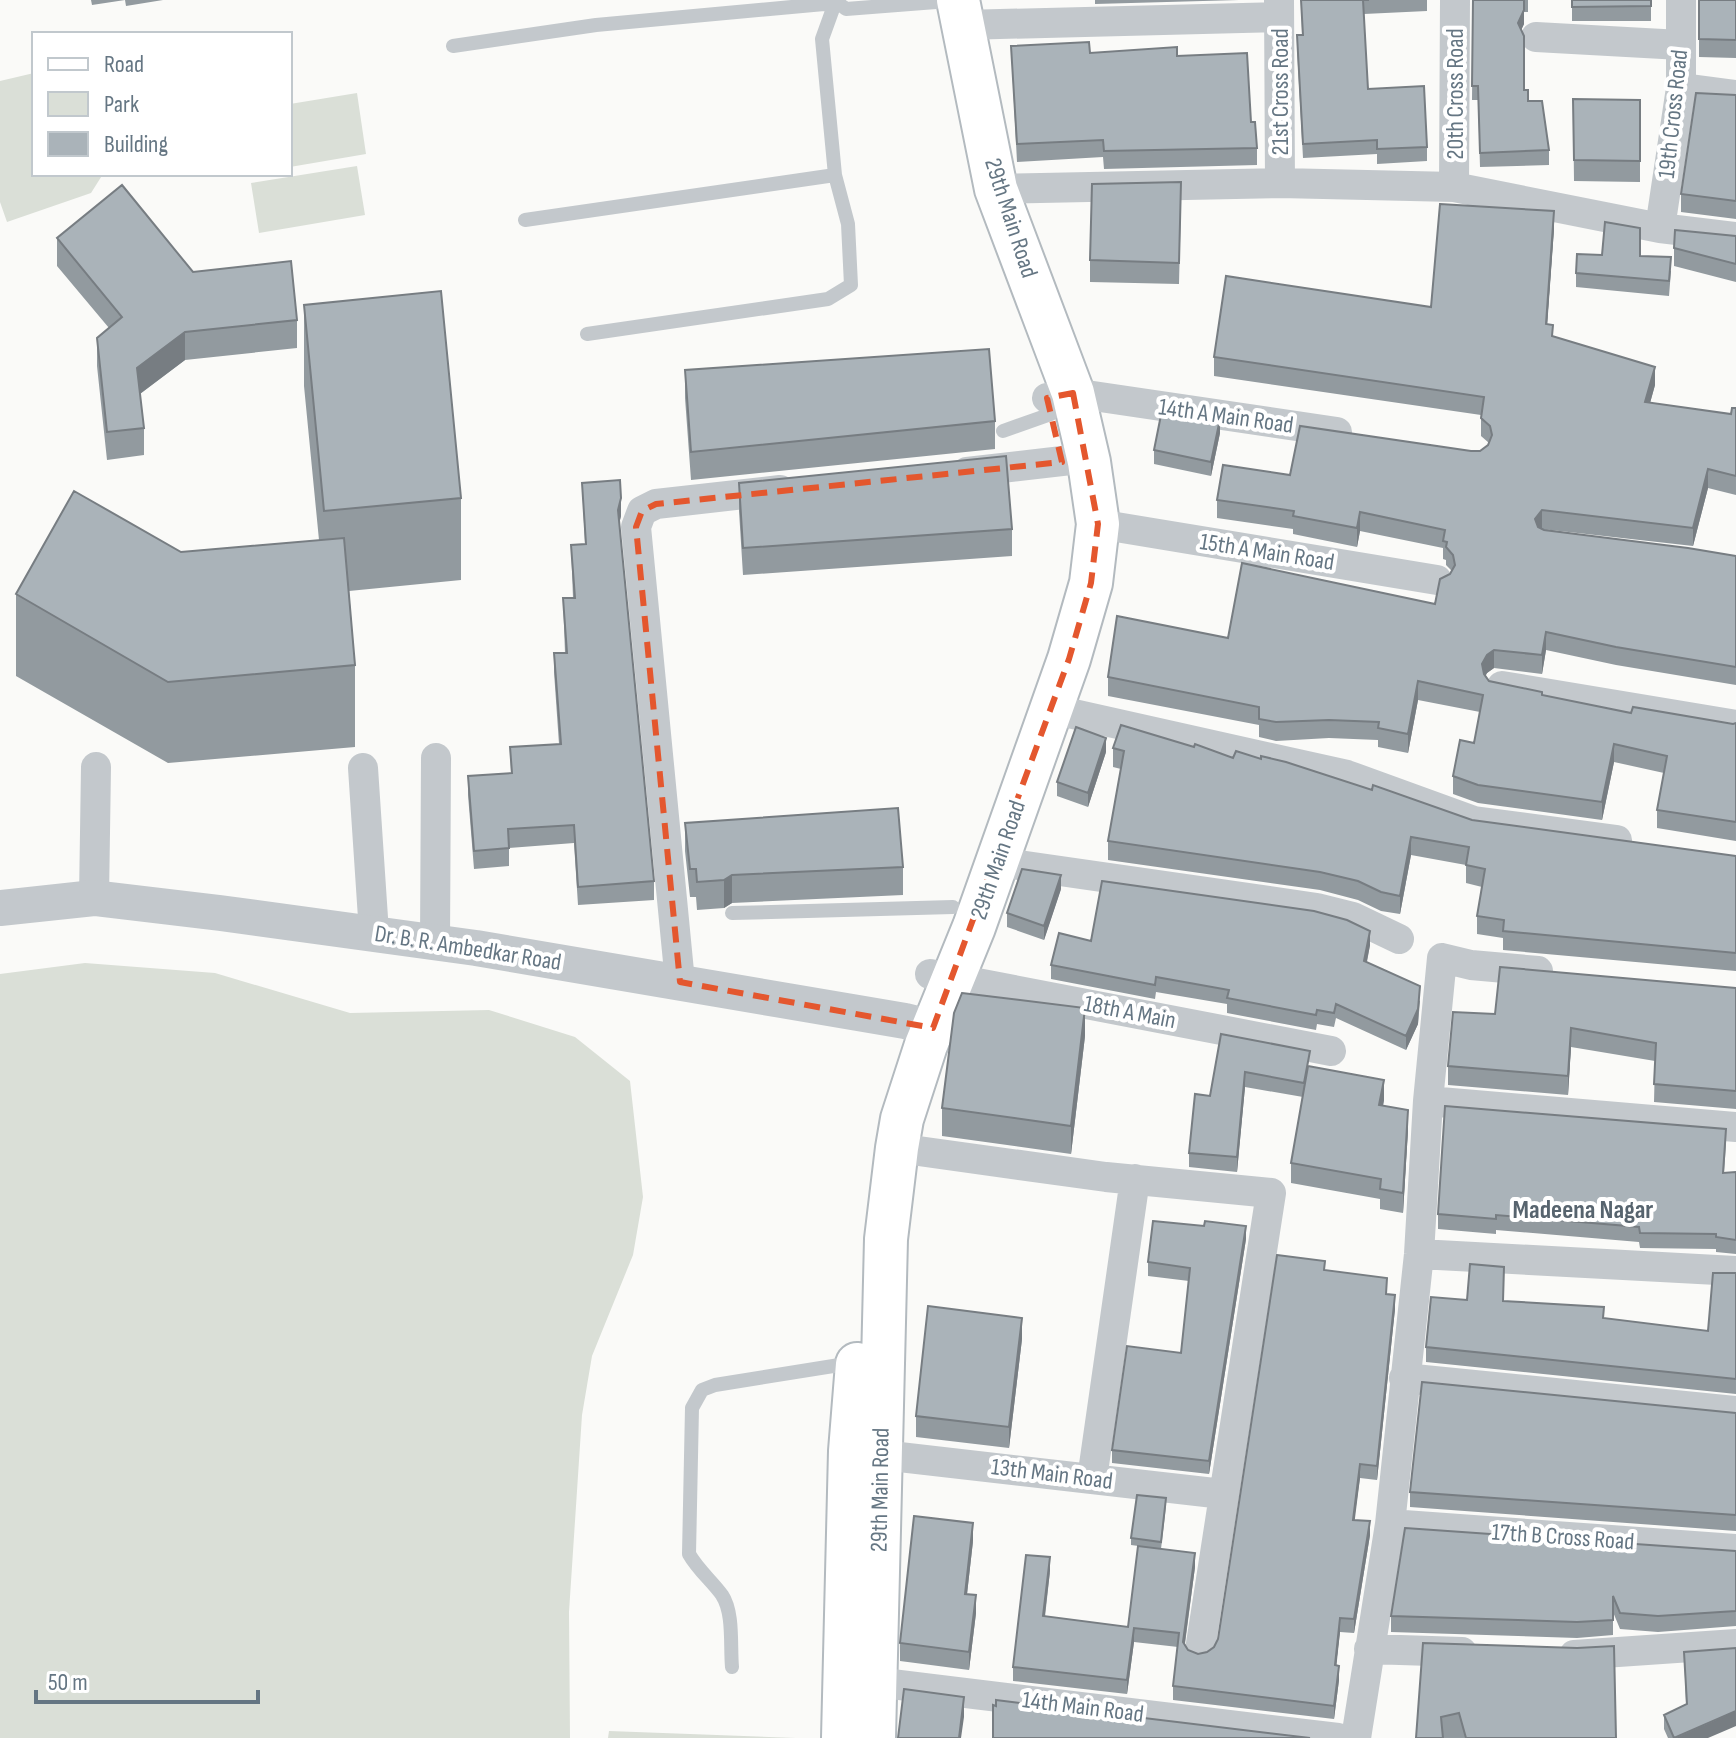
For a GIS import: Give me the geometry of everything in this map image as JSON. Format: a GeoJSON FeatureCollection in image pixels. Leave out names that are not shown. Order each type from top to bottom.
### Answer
{"type":"FeatureCollection","features":[{"type":"Feature","properties":{"kind":"main road","name":"29th Main Road"},"geometry":{"type":"LineString","coordinates":[[843,1738],[850,1451],[867,1221],[879,1118],[919,1024],[998,862],[1069,659],[1091,583],[1098,524],[1057,402],[948,7]]}},
{"type":"Feature","properties":{"kind":"main road","name":"29th Main Road"},"geometry":{"type":"LineString","coordinates":[[948,7],[972,189],[1042,379],[1057,402]]}},
{"type":"Feature","properties":{"kind":"main road","name":"29th Main Road"},"geometry":{"type":"LineString","coordinates":[[943,976],[953,907],[1052,623],[1065,575],[1075,460]]}},
{"type":"Feature","properties":{"kind":"main road","name":"29th Main Road"},"geometry":{"type":"LineString","coordinates":[[874,1738],[886,1239],[897,1148],[919,1024]]}},
{"type":"Feature","properties":{"kind":"street","name":"20th Cross Road"},"geometry":{"type":"LineString","coordinates":[[1454,187],[1455,0]]}},
{"type":"Feature","properties":{"kind":"street","name":"19th Cross Road"},"geometry":{"type":"LineString","coordinates":[[1660,228],[1681,88],[1681,0]]}},
{"type":"Feature","properties":{"kind":"street"},"geometry":{"type":"LineString","coordinates":[[948,7],[1279,8]]}},
{"type":"Feature","properties":{"kind":"street","name":"21st Cross Road"},"geometry":{"type":"LineString","coordinates":[[1279,8],[1280,183]]}},
{"type":"Feature","properties":{"kind":"street"},"geometry":{"type":"LineString","coordinates":[[1536,37],[1681,45]]}},
{"type":"Feature","properties":{"kind":"street"},"geometry":{"type":"LineString","coordinates":[[1681,88],[1736,95]]}},
{"type":"Feature","properties":{"kind":"street"},"geometry":{"type":"LineString","coordinates":[[996,189],[1280,183],[1454,187],[1660,228],[1736,237]]}},
{"type":"Feature","properties":{"kind":"street","name":"14th A Main Road"},"geometry":{"type":"LineString","coordinates":[[1057,402],[1366,436]]}},
{"type":"Feature","properties":{"kind":"street"},"geometry":{"type":"LineString","coordinates":[[935,475],[1075,460]]}},
{"type":"Feature","properties":{"kind":"street"},"geometry":{"type":"LineString","coordinates":[[680,982],[636,527],[642,511],[656,504],[808,487]]}},
{"type":"Feature","properties":{"kind":"street","name":"15th A Main Road"},"geometry":{"type":"LineString","coordinates":[[1098,524],[1437,580]]}},
{"type":"Feature","properties":{"kind":"street"},"geometry":{"type":"LineString","coordinates":[[1500,685],[1736,725]]}},
{"type":"Feature","properties":{"kind":"street"},"geometry":{"type":"LineString","coordinates":[[1051,709],[1347,775],[1474,821],[1644,844]]}},
{"type":"Feature","properties":{"kind":"street"},"geometry":{"type":"LineString","coordinates":[[435,942],[436,758]]}},
{"type":"Feature","properties":{"kind":"street"},"geometry":{"type":"LineString","coordinates":[[94,898],[96,767]]}},
{"type":"Feature","properties":{"kind":"street"},"geometry":{"type":"LineString","coordinates":[[363,768],[374,933]]}},
{"type":"Feature","properties":{"kind":"street"},"geometry":{"type":"LineString","coordinates":[[998,862],[1317,908],[1353,917],[1399,939]]}},
{"type":"Feature","properties":{"kind":"street","name":"Dr. B. R. Ambedkar Road"},"geometry":{"type":"LineString","coordinates":[[0,908],[94,898],[374,933],[919,1024]]}},
{"type":"Feature","properties":{"kind":"street"},"geometry":{"type":"LineString","coordinates":[[1356,1738],[1390,1524],[1419,1254],[1428,1101],[1442,958],[1471,965],[1565,974]]}},
{"type":"Feature","properties":{"kind":"street","name":"18th A Main"},"geometry":{"type":"LineString","coordinates":[[943,976],[1331,1051]]}},
{"type":"Feature","properties":{"kind":"street"},"geometry":{"type":"LineString","coordinates":[[1428,1101],[1736,1127]]}},
{"type":"Feature","properties":{"kind":"street"},"geometry":{"type":"LineString","coordinates":[[897,1148],[1271,1193],[1200,1650]]}},
{"type":"Feature","properties":{"kind":"street"},"geometry":{"type":"LineString","coordinates":[[1092,1479],[1135,1179]]}},
{"type":"Feature","properties":{"kind":"street"},"geometry":{"type":"LineString","coordinates":[[1419,1254],[1736,1271]]}},
{"type":"Feature","properties":{"kind":"street"},"geometry":{"type":"LineString","coordinates":[[1404,1378],[1736,1411]]}},
{"type":"Feature","properties":{"kind":"street","name":"13th Main Road"},"geometry":{"type":"LineString","coordinates":[[882,1455],[1223,1494]]}},
{"type":"Feature","properties":{"kind":"street","name":"17th B Cross Road"},"geometry":{"type":"LineString","coordinates":[[1390,1524],[1736,1549]]}},
{"type":"Feature","properties":{"kind":"street"},"geometry":{"type":"LineString","coordinates":[[1545,1655],[1577,1656],[1736,1644]]}},
{"type":"Feature","properties":{"kind":"street"},"geometry":{"type":"LineString","coordinates":[[1369,1649],[1497,1653]]}},
{"type":"Feature","properties":{"kind":"street","name":"14th Main Road"},"geometry":{"type":"LineString","coordinates":[[875,1682],[1338,1738]]}},
{"type":"Feature","properties":{"kind":"lane"},"geometry":{"type":"LineString","coordinates":[[587,334],[828,299],[851,285],[848,224],[835,175],[822,39],[835,1]]}},
{"type":"Feature","properties":{"kind":"lane"},"geometry":{"type":"LineString","coordinates":[[453,46],[596,25],[835,1],[846,9],[948,7]]}},
{"type":"Feature","properties":{"kind":"lane"},"geometry":{"type":"LineString","coordinates":[[525,220],[835,175]]}},
{"type":"Feature","properties":{"kind":"lane"},"geometry":{"type":"LineString","coordinates":[[1003,431],[1057,402]]}},
{"type":"Feature","properties":{"kind":"lane"},"geometry":{"type":"LineString","coordinates":[[732,913],[953,907]]}},
{"type":"Feature","properties":{"kind":"lane"},"geometry":{"type":"LineString","coordinates":[[732,1667],[727,1607],[689,1554],[692,1408],[702,1390],[715,1385],[857,1363]]}},
{"type":"Feature","properties":{"kind":"highlighted area"},"geometry":{"type":"Polygon","coordinates":[[[1073,393],[1098,524],[1091,583],[1069,659],[933,1028],[680,982],[636,527],[642,511],[656,504],[1062,462],[1047,398],[1073,393]]]}},
{"type":"Feature","properties":{"kind":"green space"},"geometry":{"type":"Polygon","coordinates":[[[32,73],[32,176],[102,176],[91,193],[7,222],[0,202],[0,81],[32,73]]]}},
{"type":"Feature","properties":{"kind":"green space"},"geometry":{"type":"Polygon","coordinates":[[[357,93],[366,154],[292,167],[292,104],[357,93]]]}},
{"type":"Feature","properties":{"kind":"green space"},"geometry":{"type":"Polygon","coordinates":[[[357,166],[365,215],[259,233],[251,183],[357,166]]]}},
{"type":"Feature","properties":{"kind":"green space"},"geometry":{"type":"Polygon","coordinates":[[[85,963],[215,973],[350,1013],[489,1010],[575,1037],[630,1081],[643,1197],[633,1255],[592,1356],[582,1415],[569,1612],[570,1738],[0,1738],[0,974],[85,963]]]}},
{"type":"Feature","properties":{"kind":"green space"},"geometry":{"type":"Polygon","coordinates":[[[609,1731],[796,1738],[608,1738],[609,1731]]]}},
{"type":"Feature","properties":{"kind":"building"},"geometry":{"type":"Polygon","coordinates":[[[1301,0],[1363,0],[1368,89],[1424,86],[1427,147],[1377,149],[1377,140],[1303,144],[1297,35],[1303,35],[1301,0]]]}},
{"type":"Feature","properties":{"kind":"building"},"geometry":{"type":"Polygon","coordinates":[[[1473,0],[1524,0],[1524,10],[1518,23],[1524,36],[1524,90],[1528,90],[1528,101],[1542,101],[1549,150],[1480,153],[1478,86],[1472,86],[1473,0]]]}},
{"type":"Feature","properties":{"kind":"building"},"geometry":{"type":"Polygon","coordinates":[[[1572,0],[1651,0],[1651,6],[1572,7],[1572,0]]]}},
{"type":"Feature","properties":{"kind":"building"},"geometry":{"type":"Polygon","coordinates":[[[1699,0],[1736,0],[1736,40],[1699,39],[1699,0]]]}},
{"type":"Feature","properties":{"kind":"building"},"geometry":{"type":"Polygon","coordinates":[[[1089,42],[1090,53],[1177,47],[1177,56],[1247,53],[1251,122],[1255,122],[1257,148],[1104,151],[1103,140],[1017,144],[1011,46],[1089,42]]]}},
{"type":"Feature","properties":{"kind":"building"},"geometry":{"type":"Polygon","coordinates":[[[1696,93],[1736,95],[1736,201],[1681,194],[1696,93]]]}},
{"type":"Feature","properties":{"kind":"building"},"geometry":{"type":"Polygon","coordinates":[[[1573,99],[1640,100],[1640,161],[1574,160],[1573,99]]]}},
{"type":"Feature","properties":{"kind":"building"},"geometry":{"type":"Polygon","coordinates":[[[1181,182],[1179,263],[1090,260],[1092,184],[1181,182]]]}},
{"type":"Feature","properties":{"kind":"building"},"geometry":{"type":"Polygon","coordinates":[[[122,185],[193,272],[291,261],[297,320],[185,332],[137,368],[144,428],[107,432],[97,338],[122,317],[57,238],[122,185]]]}},
{"type":"Feature","properties":{"kind":"building"},"geometry":{"type":"Polygon","coordinates":[[[1440,204],[1554,211],[1546,324],[1553,325],[1552,336],[1655,367],[1645,402],[1731,414],[1732,408],[1736,408],[1736,476],[1708,469],[1693,528],[1542,510],[1535,519],[1538,527],[1544,530],[1736,556],[1736,667],[1546,632],[1542,655],[1494,650],[1482,664],[1489,681],[1542,692],[1542,695],[1631,713],[1633,707],[1736,723],[1736,822],[1657,810],[1667,756],[1614,744],[1602,802],[1478,785],[1453,776],[1460,740],[1474,743],[1483,695],[1418,681],[1408,734],[1378,728],[1379,722],[1276,722],[1259,719],[1259,707],[1108,677],[1117,616],[1228,638],[1242,563],[1435,604],[1440,579],[1450,574],[1455,565],[1453,555],[1446,547],[1447,542],[1443,541],[1445,530],[1360,512],[1357,528],[1293,516],[1294,511],[1217,500],[1223,465],[1290,475],[1300,426],[1480,451],[1488,445],[1492,435],[1490,426],[1481,418],[1484,397],[1214,357],[1226,276],[1431,307],[1440,204]]]}},
{"type":"Feature","properties":{"kind":"building"},"geometry":{"type":"Polygon","coordinates":[[[1605,222],[1640,228],[1640,256],[1671,257],[1669,281],[1576,273],[1577,254],[1602,255],[1605,222]]]}},
{"type":"Feature","properties":{"kind":"building"},"geometry":{"type":"Polygon","coordinates":[[[1675,230],[1736,236],[1736,264],[1674,248],[1675,230]]]}},
{"type":"Feature","properties":{"kind":"building"},"geometry":{"type":"Polygon","coordinates":[[[441,291],[461,498],[324,511],[304,305],[441,291]]]}},
{"type":"Feature","properties":{"kind":"building"},"geometry":{"type":"Polygon","coordinates":[[[989,349],[995,421],[691,452],[685,370],[989,349]]]}},
{"type":"Feature","properties":{"kind":"building"},"geometry":{"type":"Polygon","coordinates":[[[1162,410],[1220,419],[1211,462],[1154,450],[1162,410]]]}},
{"type":"Feature","properties":{"kind":"building"},"geometry":{"type":"Polygon","coordinates":[[[1006,456],[1012,529],[743,548],[739,483],[1006,456]]]}},
{"type":"Feature","properties":{"kind":"building"},"geometry":{"type":"Polygon","coordinates":[[[620,480],[618,510],[654,881],[578,887],[574,825],[508,829],[509,848],[474,851],[468,776],[512,773],[510,747],[561,744],[554,653],[567,653],[563,598],[575,598],[571,545],[586,544],[582,483],[620,480]]]}},
{"type":"Feature","properties":{"kind":"building"},"geometry":{"type":"Polygon","coordinates":[[[74,491],[181,552],[344,538],[355,665],[168,682],[16,594],[74,491]]]}},
{"type":"Feature","properties":{"kind":"building"},"geometry":{"type":"Polygon","coordinates":[[[1121,725],[1194,747],[1195,744],[1233,758],[1236,751],[1261,759],[1261,756],[1286,762],[1372,790],[1373,785],[1472,820],[1736,856],[1736,953],[1503,931],[1504,920],[1477,916],[1485,869],[1466,865],[1469,847],[1411,837],[1400,896],[1320,872],[1108,841],[1124,751],[1113,748],[1121,725]]]}},
{"type":"Feature","properties":{"kind":"building"},"geometry":{"type":"Polygon","coordinates":[[[1076,727],[1106,738],[1088,793],[1057,782],[1076,727]]]}},
{"type":"Feature","properties":{"kind":"building"},"geometry":{"type":"Polygon","coordinates":[[[898,808],[903,867],[732,875],[724,880],[697,882],[696,869],[690,869],[685,823],[898,808]]]}},
{"type":"Feature","properties":{"kind":"building"},"geometry":{"type":"Polygon","coordinates":[[[1022,869],[1061,875],[1044,926],[1007,913],[1022,869]]]}},
{"type":"Feature","properties":{"kind":"building"},"geometry":{"type":"Polygon","coordinates":[[[1102,881],[1314,911],[1347,920],[1370,931],[1364,961],[1420,986],[1418,1009],[1406,1036],[1336,1004],[1334,1013],[1317,1010],[1316,1015],[1227,998],[1229,990],[1156,977],[1155,985],[1051,965],[1059,933],[1091,941],[1102,881]]]}},
{"type":"Feature","properties":{"kind":"building"},"geometry":{"type":"Polygon","coordinates":[[[1500,967],[1736,988],[1736,1091],[1654,1084],[1656,1043],[1571,1028],[1568,1076],[1448,1066],[1453,1012],[1495,1014],[1500,967]]]}},
{"type":"Feature","properties":{"kind":"building"},"geometry":{"type":"Polygon","coordinates":[[[962,993],[1085,1008],[1071,1126],[942,1108],[954,1013],[962,993]]]}},
{"type":"Feature","properties":{"kind":"building"},"geometry":{"type":"Polygon","coordinates":[[[1221,1034],[1310,1051],[1304,1083],[1245,1072],[1237,1157],[1189,1153],[1195,1094],[1210,1096],[1221,1034]]]}},
{"type":"Feature","properties":{"kind":"building"},"geometry":{"type":"Polygon","coordinates":[[[1308,1066],[1384,1080],[1379,1105],[1408,1110],[1403,1193],[1380,1189],[1381,1179],[1291,1163],[1308,1066]]]}},
{"type":"Feature","properties":{"kind":"building"},"geometry":{"type":"Polygon","coordinates":[[[1445,1106],[1726,1129],[1723,1173],[1736,1172],[1736,1240],[1716,1237],[1716,1234],[1640,1233],[1639,1227],[1496,1215],[1496,1219],[1438,1214],[1445,1106]]]}},
{"type":"Feature","properties":{"kind":"building"},"geometry":{"type":"Polygon","coordinates":[[[1153,1221],[1204,1226],[1205,1221],[1246,1226],[1209,1461],[1112,1450],[1127,1346],[1181,1353],[1190,1268],[1148,1262],[1153,1221]]]}},
{"type":"Feature","properties":{"kind":"building"},"geometry":{"type":"Polygon","coordinates":[[[1277,1255],[1325,1261],[1324,1270],[1387,1278],[1386,1294],[1395,1295],[1377,1466],[1360,1464],[1353,1520],[1370,1521],[1354,1619],[1340,1618],[1334,1706],[1173,1686],[1179,1633],[1134,1628],[1127,1680],[1013,1667],[1026,1555],[1050,1557],[1043,1616],[1128,1627],[1138,1546],[1195,1553],[1183,1642],[1188,1650],[1198,1654],[1214,1647],[1218,1639],[1277,1255]]]}},
{"type":"Feature","properties":{"kind":"building"},"geometry":{"type":"Polygon","coordinates":[[[1470,1264],[1504,1267],[1503,1301],[1604,1307],[1603,1318],[1708,1331],[1713,1273],[1736,1273],[1736,1379],[1426,1347],[1431,1297],[1467,1300],[1470,1264]]]}},
{"type":"Feature","properties":{"kind":"building"},"geometry":{"type":"Polygon","coordinates":[[[928,1306],[1022,1318],[1009,1427],[916,1416],[928,1306]]]}},
{"type":"Feature","properties":{"kind":"building"},"geometry":{"type":"Polygon","coordinates":[[[1422,1382],[1736,1413],[1736,1515],[1410,1492],[1422,1382]]]}},
{"type":"Feature","properties":{"kind":"building"},"geometry":{"type":"Polygon","coordinates":[[[1137,1495],[1166,1498],[1161,1542],[1131,1538],[1137,1495]]]}},
{"type":"Feature","properties":{"kind":"building"},"geometry":{"type":"Polygon","coordinates":[[[914,1516],[973,1523],[965,1594],[976,1595],[969,1652],[900,1643],[914,1516]]]}},
{"type":"Feature","properties":{"kind":"building"},"geometry":{"type":"Polygon","coordinates":[[[1405,1528],[1736,1551],[1736,1611],[1658,1616],[1620,1613],[1613,1596],[1613,1620],[1577,1622],[1391,1616],[1405,1528]]]}},
{"type":"Feature","properties":{"kind":"building"},"geometry":{"type":"Polygon","coordinates":[[[1423,1643],[1577,1648],[1614,1646],[1616,1738],[1466,1738],[1459,1713],[1441,1717],[1443,1738],[1416,1738],[1423,1643]]]}},
{"type":"Feature","properties":{"kind":"building"},"geometry":{"type":"Polygon","coordinates":[[[1736,1648],[1736,1711],[1674,1738],[1664,1715],[1687,1704],[1684,1652],[1736,1648]]]}},
{"type":"Feature","properties":{"kind":"building"},"geometry":{"type":"Polygon","coordinates":[[[904,1689],[964,1697],[959,1738],[898,1738],[904,1689]]]}},
{"type":"Feature","properties":{"kind":"building"},"geometry":{"type":"Polygon","coordinates":[[[996,1700],[1310,1738],[993,1738],[993,1705],[996,1706],[996,1700]]]}},
{"type":"Feature","properties":{"kind":"district","name":"Madeena Nagar"},"geometry":{"type":"Point","coordinates":[1583,1210]}}]}
